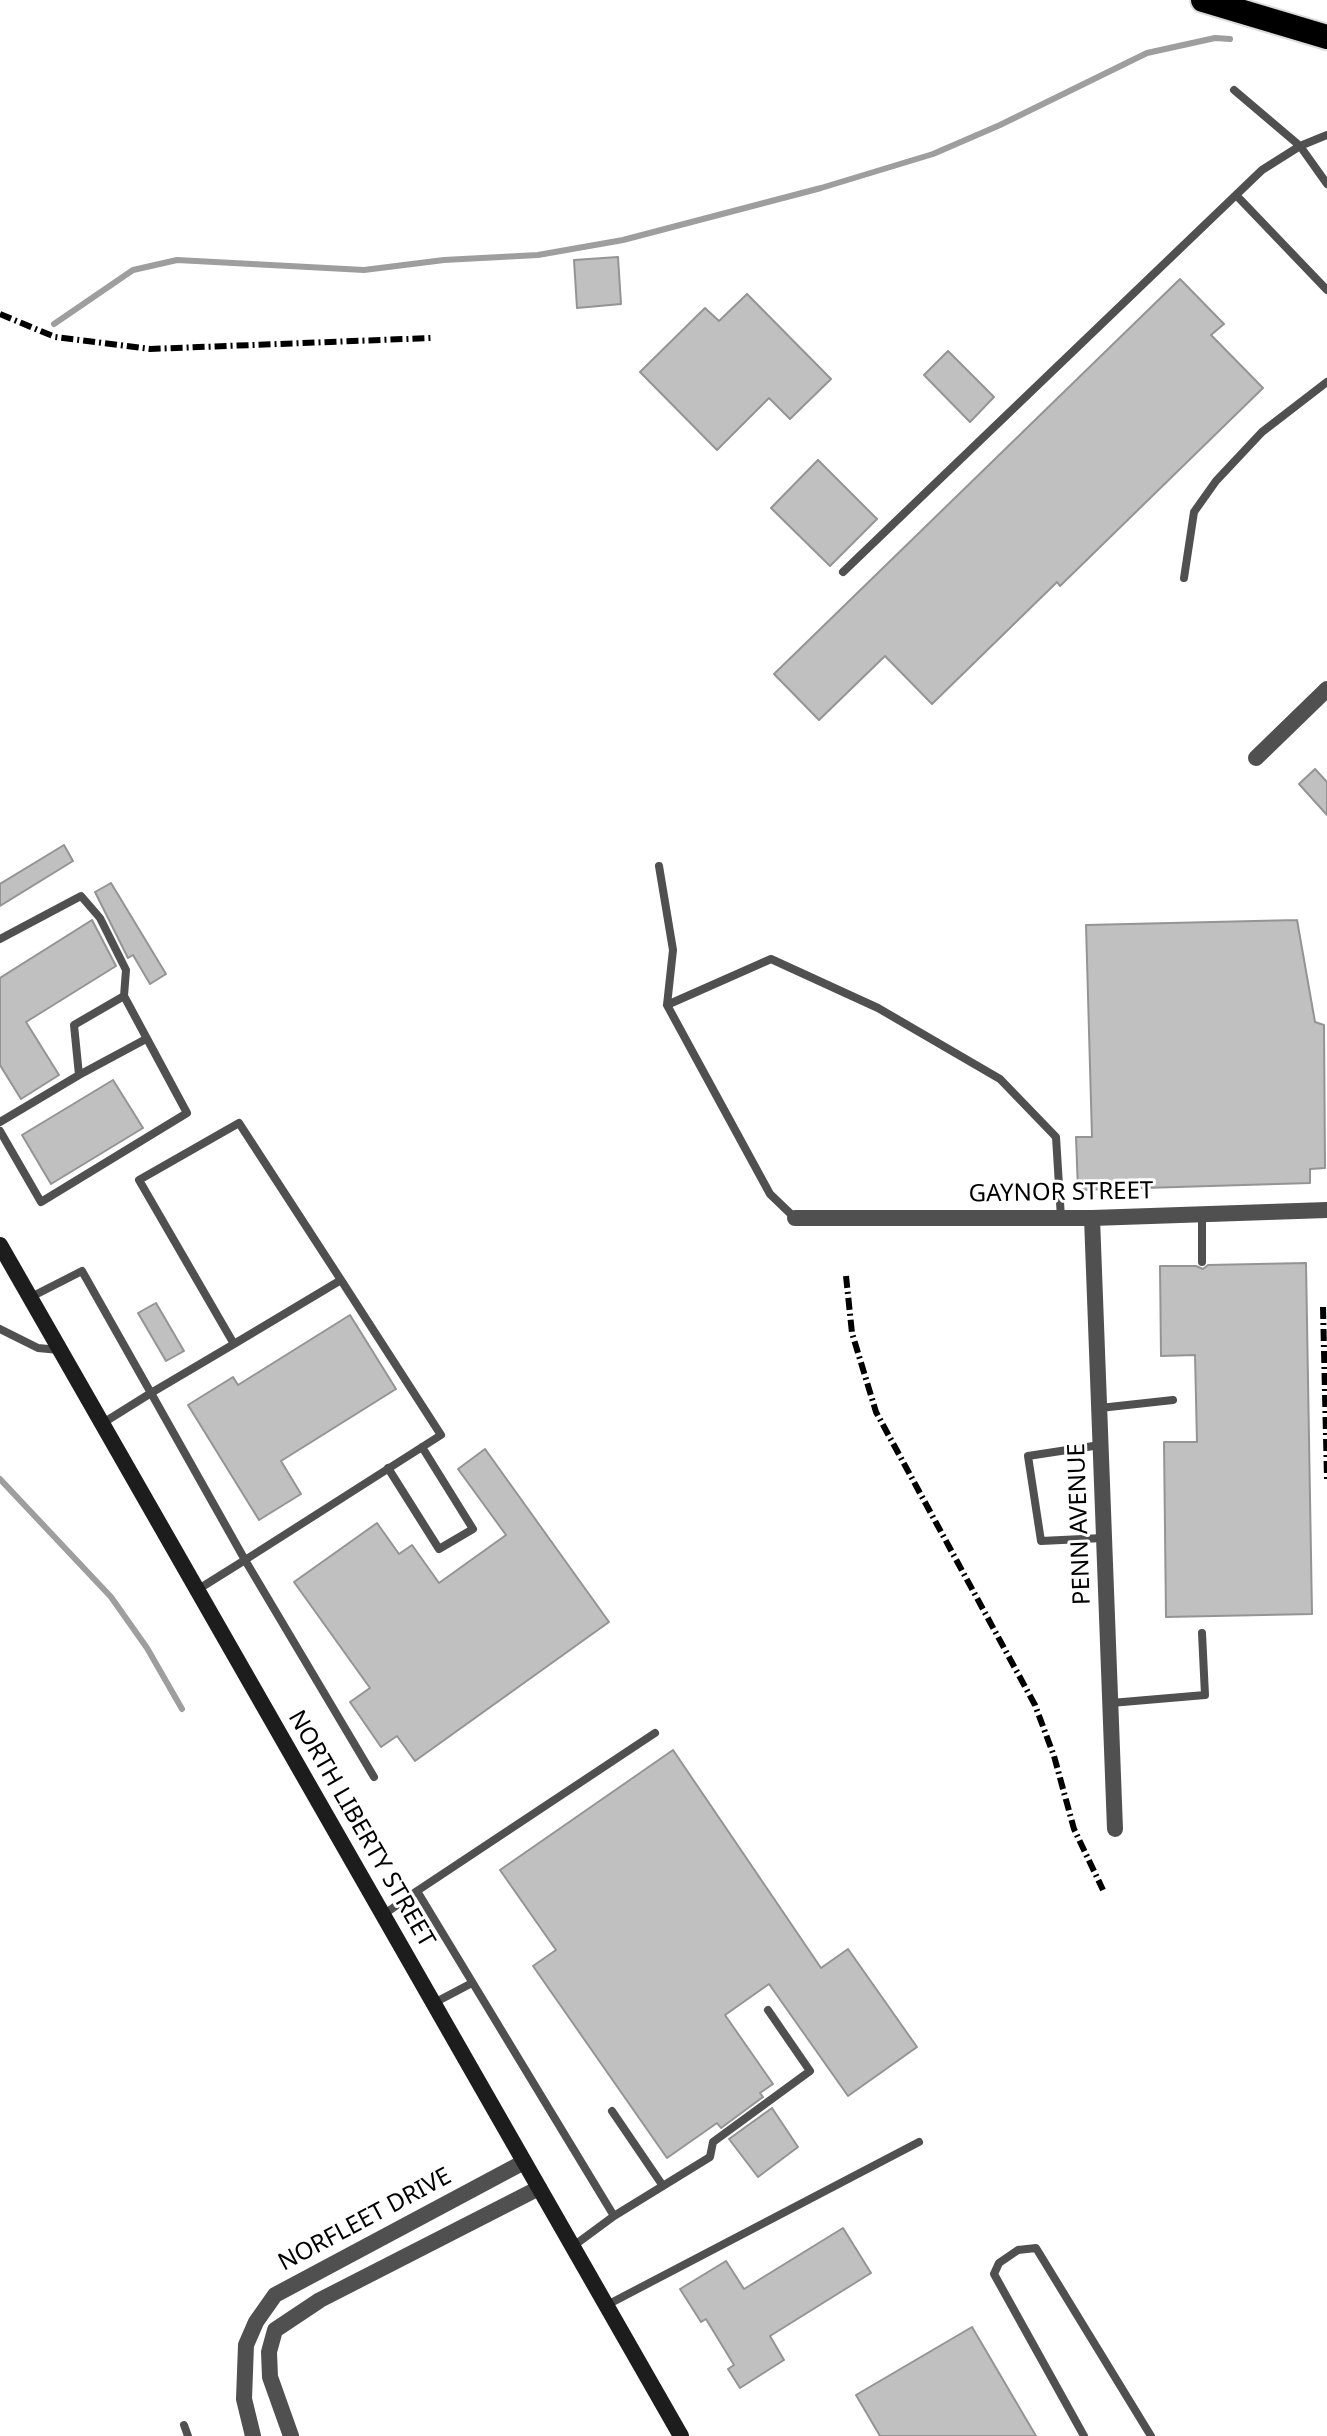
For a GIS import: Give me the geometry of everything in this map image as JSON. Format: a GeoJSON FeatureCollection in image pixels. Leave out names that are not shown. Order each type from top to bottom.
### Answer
{"type":"FeatureCollection","features":[{"type":"Feature","properties":{"kind":"highway"},"geometry":{"type":"LineString","coordinates":[[1203,0],[1327,37]]}},
{"type":"Feature","properties":{"kind":"main road","name":"NORTH LIBERTY STREET"},"geometry":{"type":"LineString","coordinates":[[0,1245],[681,2436]]}},
{"type":"Feature","properties":{"kind":"street"},"geometry":{"type":"LineString","coordinates":[[1256,758],[1327,689]]}},
{"type":"Feature","properties":{"kind":"street","name":"GAYNOR STREET"},"geometry":{"type":"LineString","coordinates":[[795,1218],[1092,1218],[1327,1210]]}},
{"type":"Feature","properties":{"kind":"street","name":"PENN AVENUE"},"geometry":{"type":"LineString","coordinates":[[1092,1218],[1115,1829]]}},
{"type":"Feature","properties":{"kind":"street","name":"NORFLEET DRIVE"},"geometry":{"type":"LineString","coordinates":[[253,2436],[244,2399],[246,2345],[269,2301],[524,2162]]}},
{"type":"Feature","properties":{"kind":"street","name":"NORFLEET DRIVE"},"geometry":{"type":"LineString","coordinates":[[291,2436],[273,2394],[269,2352],[275,2330],[298,2313],[539,2188]]}},
{"type":"Feature","properties":{"kind":"street"},"geometry":{"type":"LineString","coordinates":[[425,2216],[439,2239]]}},
{"type":"Feature","properties":{"kind":"street"},"geometry":{"type":"LineString","coordinates":[[285,2290],[298,2313]]}},
{"type":"Feature","properties":{"kind":"lane"},"geometry":{"type":"LineString","coordinates":[[1234,90],[1300,146],[1327,184]]}},
{"type":"Feature","properties":{"kind":"lane"},"geometry":{"type":"LineString","coordinates":[[843,572],[1262,170],[1300,146],[1327,135]]}},
{"type":"Feature","properties":{"kind":"lane"},"geometry":{"type":"LineString","coordinates":[[1236,195],[1327,290]]}},
{"type":"Feature","properties":{"kind":"lane"},"geometry":{"type":"LineString","coordinates":[[1184,578],[1194,512],[1216,481],[1262,432],[1327,382]]}},
{"type":"Feature","properties":{"kind":"lane"},"geometry":{"type":"LineString","coordinates":[[659,866],[673,950],[667,1005],[770,1194],[795,1218]]}},
{"type":"Feature","properties":{"kind":"lane"},"geometry":{"type":"LineString","coordinates":[[0,939],[81,896],[100,918],[126,970],[124,996],[187,1113],[41,1202],[0,1131]]}},
{"type":"Feature","properties":{"kind":"lane"},"geometry":{"type":"LineString","coordinates":[[667,1005],[771,959],[878,1008],[1000,1079],[1056,1137],[1061,1218]]}},
{"type":"Feature","properties":{"kind":"lane"},"geometry":{"type":"LineString","coordinates":[[79,1075],[74,1025],[124,996]]}},
{"type":"Feature","properties":{"kind":"lane"},"geometry":{"type":"LineString","coordinates":[[0,1122],[146,1039]]}},
{"type":"Feature","properties":{"kind":"lane"},"geometry":{"type":"LineString","coordinates":[[196,1590],[441,1435],[239,1123],[139,1180],[234,1344]]}},
{"type":"Feature","properties":{"kind":"lane"},"geometry":{"type":"LineString","coordinates":[[1202,1214],[1202,1262]]}},
{"type":"Feature","properties":{"kind":"lane"},"geometry":{"type":"LineString","coordinates":[[31,1297],[82,1271],[245,1560],[374,1777]]}},
{"type":"Feature","properties":{"kind":"lane"},"geometry":{"type":"LineString","coordinates":[[101,1424],[341,1280]]}},
{"type":"Feature","properties":{"kind":"lane"},"geometry":{"type":"LineString","coordinates":[[0,1329],[38,1348],[60,1350]]}},
{"type":"Feature","properties":{"kind":"lane"},"geometry":{"type":"LineString","coordinates":[[1099,1408],[1173,1400]]}},
{"type":"Feature","properties":{"kind":"lane"},"geometry":{"type":"LineString","coordinates":[[1100,1445],[1028,1456],[1041,1541],[1104,1538]]}},
{"type":"Feature","properties":{"kind":"lane"},"geometry":{"type":"LineString","coordinates":[[388,1468],[439,1549],[473,1529],[422,1447]]}},
{"type":"Feature","properties":{"kind":"lane"},"geometry":{"type":"LineString","coordinates":[[1111,1703],[1205,1695],[1202,1633]]}},
{"type":"Feature","properties":{"kind":"lane"},"geometry":{"type":"LineString","coordinates":[[383,1915],[655,1733]]}},
{"type":"Feature","properties":{"kind":"lane"},"geometry":{"type":"LineString","coordinates":[[417,1891],[614,2216]]}},
{"type":"Feature","properties":{"kind":"lane"},"geometry":{"type":"LineString","coordinates":[[433,2004],[472,1983]]}},
{"type":"Feature","properties":{"kind":"lane"},"geometry":{"type":"LineString","coordinates":[[572,2247],[614,2216],[710,2157],[713,2142],[810,2071],[768,2010]]}},
{"type":"Feature","properties":{"kind":"lane"},"geometry":{"type":"LineString","coordinates":[[612,2111],[663,2186]]}},
{"type":"Feature","properties":{"kind":"lane"},"geometry":{"type":"LineString","coordinates":[[606,2306],[733,2236],[919,2142]]}},
{"type":"Feature","properties":{"kind":"lane"},"geometry":{"type":"LineString","coordinates":[[1084,2436],[994,2274],[999,2263],[1018,2250],[1036,2248],[1151,2436]]}},
{"type":"Feature","properties":{"kind":"lane"},"geometry":{"type":"LineString","coordinates":[[184,2425],[188,2436]]}},
{"type":"Feature","properties":{"kind":"building"},"geometry":{"type":"Polygon","coordinates":[[[618,257],[621,304],[577,308],[574,260],[618,257]]]}},
{"type":"Feature","properties":{"kind":"building"},"geometry":{"type":"Polygon","coordinates":[[[1180,279],[1224,324],[1211,335],[1263,388],[1060,586],[1057,582],[932,704],[885,656],[819,720],[774,674],[1180,279]]]}},
{"type":"Feature","properties":{"kind":"building"},"geometry":{"type":"Polygon","coordinates":[[[747,294],[831,379],[790,419],[769,398],[717,450],[640,372],[705,308],[719,321],[747,294]]]}},
{"type":"Feature","properties":{"kind":"building"},"geometry":{"type":"Polygon","coordinates":[[[948,351],[994,397],[970,422],[924,375],[948,351]]]}},
{"type":"Feature","properties":{"kind":"building"},"geometry":{"type":"Polygon","coordinates":[[[818,460],[877,519],[830,566],[771,508],[818,460]]]}},
{"type":"Feature","properties":{"kind":"building"},"geometry":{"type":"Polygon","coordinates":[[[1315,769],[1327,782],[1327,815],[1299,784],[1315,769]]]}},
{"type":"Feature","properties":{"kind":"building"},"geometry":{"type":"Polygon","coordinates":[[[64,845],[73,861],[0,906],[0,884],[64,845]]]}},
{"type":"Feature","properties":{"kind":"building"},"geometry":{"type":"Polygon","coordinates":[[[111,883],[166,974],[150,984],[133,955],[128,958],[95,892],[111,883]]]}},
{"type":"Feature","properties":{"kind":"building"},"geometry":{"type":"Polygon","coordinates":[[[92,920],[116,966],[26,1022],[59,1075],[21,1099],[0,1065],[0,978],[92,920]]]}},
{"type":"Feature","properties":{"kind":"building"},"geometry":{"type":"Polygon","coordinates":[[[1297,920],[1315,1022],[1324,1025],[1325,1168],[1310,1169],[1310,1183],[1078,1190],[1076,1137],[1092,1137],[1086,925],[1297,920]]]}},
{"type":"Feature","properties":{"kind":"building"},"geometry":{"type":"Polygon","coordinates":[[[113,1080],[143,1128],[51,1184],[22,1135],[113,1080]]]}},
{"type":"Feature","properties":{"kind":"building"},"geometry":{"type":"Polygon","coordinates":[[[1306,1263],[1312,1614],[1166,1617],[1164,1442],[1197,1442],[1195,1355],[1161,1356],[1160,1266],[1196,1266],[1203,1269],[1208,1265],[1306,1263]]]}},
{"type":"Feature","properties":{"kind":"building"},"geometry":{"type":"Polygon","coordinates":[[[156,1303],[184,1351],[166,1361],[138,1313],[156,1303]]]}},
{"type":"Feature","properties":{"kind":"building"},"geometry":{"type":"Polygon","coordinates":[[[350,1315],[396,1389],[281,1461],[301,1494],[259,1520],[188,1405],[233,1377],[238,1385],[350,1315]]]}},
{"type":"Feature","properties":{"kind":"building"},"geometry":{"type":"Polygon","coordinates":[[[485,1449],[609,1622],[415,1761],[397,1736],[381,1747],[350,1702],[370,1688],[294,1582],[377,1523],[399,1554],[412,1545],[439,1583],[506,1535],[458,1469],[485,1449]]]}},
{"type":"Feature","properties":{"kind":"building"},"geometry":{"type":"Polygon","coordinates":[[[673,1750],[821,1968],[848,1949],[917,2047],[848,2096],[769,1984],[725,2015],[773,2084],[760,2093],[763,2097],[721,2128],[717,2123],[667,2158],[533,1966],[556,1950],[500,1870],[673,1750]]]}},
{"type":"Feature","properties":{"kind":"building"},"geometry":{"type":"Polygon","coordinates":[[[772,2108],[798,2147],[758,2177],[729,2139],[772,2108]]]}},
{"type":"Feature","properties":{"kind":"building"},"geometry":{"type":"Polygon","coordinates":[[[843,2228],[871,2273],[770,2336],[784,2360],[740,2388],[728,2369],[734,2365],[706,2319],[701,2322],[680,2289],[726,2261],[744,2289],[843,2228]]]}},
{"type":"Feature","properties":{"kind":"building"},"geometry":{"type":"Polygon","coordinates":[[[972,2327],[1036,2436],[880,2436],[856,2395],[972,2327]]]}},
{"type":"Feature","properties":{"kind":"waterway"},"geometry":{"type":"LineString","coordinates":[[54,324],[133,270],[177,260],[364,270],[444,260],[538,255],[623,240],[821,188],[933,154],[1147,53],[1215,38],[1230,39]]}},
{"type":"Feature","properties":{"kind":"waterway"},"geometry":{"type":"LineString","coordinates":[[0,1479],[111,1597],[147,1648],[182,1709]]}},
{"type":"Feature","properties":{"kind":"railway"},"geometry":{"type":"LineString","coordinates":[[0,314],[55,337],[150,349],[431,338]]}},
{"type":"Feature","properties":{"kind":"railway"},"geometry":{"type":"LineString","coordinates":[[846,1276],[852,1333],[876,1412],[1035,1705],[1054,1756],[1074,1829],[1103,1890]]}},
{"type":"Feature","properties":{"kind":"railway"},"geometry":{"type":"LineString","coordinates":[[1323,1307],[1327,1479]]}}]}
